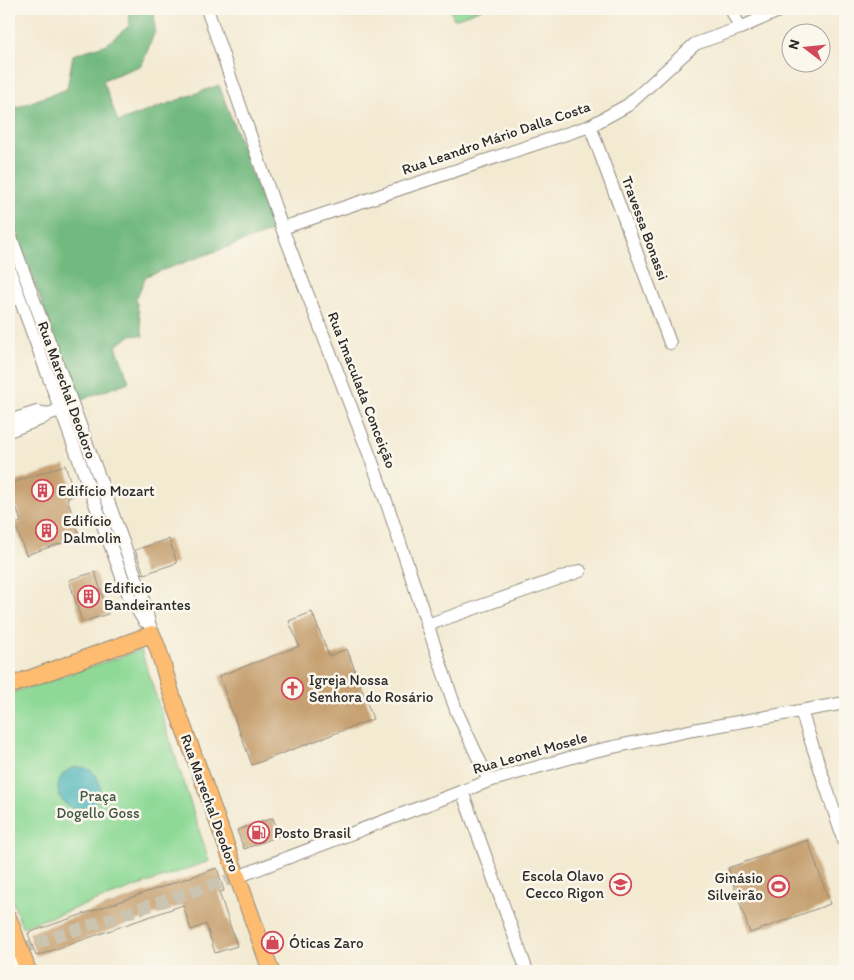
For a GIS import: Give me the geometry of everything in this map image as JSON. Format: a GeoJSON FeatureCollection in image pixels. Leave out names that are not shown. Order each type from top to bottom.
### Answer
{"type":"FeatureCollection","features":[{"type":"Feature","properties":{"kind":"main road"},"geometry":{"type":"LineString","coordinates":[[9,686],[152,634]]}},
{"type":"Feature","properties":{"kind":"main road","name":"Rua Marechal Deodoro"},"geometry":{"type":"LineString","coordinates":[[152,634],[172,699],[201,774],[271,971]]}},
{"type":"Feature","properties":{"kind":"main road"},"geometry":{"type":"LineString","coordinates":[[9,918],[14,951],[28,971]]}},
{"type":"Feature","properties":{"kind":"street","name":"Rua Imaculada Conceição"},"geometry":{"type":"LineString","coordinates":[[207,9],[282,228],[371,459],[456,710],[489,781]]}},
{"type":"Feature","properties":{"kind":"street"},"geometry":{"type":"LineString","coordinates":[[731,9],[740,28]]}},
{"type":"Feature","properties":{"kind":"street","name":"Rua Leandro Mário Dalla Costa"},"geometry":{"type":"LineString","coordinates":[[282,228],[590,126],[628,105],[695,44],[740,28],[783,9]]}},
{"type":"Feature","properties":{"kind":"street","name":"Travessa Bonassi"},"geometry":{"type":"LineString","coordinates":[[590,126],[670,342]]}},
{"type":"Feature","properties":{"kind":"street","name":"Rua Marechal Deodoro"},"geometry":{"type":"LineString","coordinates":[[9,232],[67,408]]}},
{"type":"Feature","properties":{"kind":"street","name":"Rua Marechal Deodoro"},"geometry":{"type":"LineString","coordinates":[[9,269],[141,591],[152,634]]}},
{"type":"Feature","properties":{"kind":"street"},"geometry":{"type":"LineString","coordinates":[[9,431],[41,420],[48,414],[67,408]]}},
{"type":"Feature","properties":{"kind":"street"},"geometry":{"type":"LineString","coordinates":[[9,422],[37,412],[48,414]]}},
{"type":"Feature","properties":{"kind":"street"},"geometry":{"type":"LineString","coordinates":[[427,625],[580,571]]}},
{"type":"Feature","properties":{"kind":"street","name":"Rua Leonel Mosele"},"geometry":{"type":"LineString","coordinates":[[237,877],[489,781],[590,752],[693,730],[845,703]]}},
{"type":"Feature","properties":{"kind":"street"},"geometry":{"type":"LineString","coordinates":[[801,711],[845,844]]}},
{"type":"Feature","properties":{"kind":"street"},"geometry":{"type":"LineString","coordinates":[[462,791],[527,971]]}},
{"type":"Feature","properties":{"kind":"street"},"geometry":{"type":"LineString","coordinates":[[10,971],[14,951]]}},
{"type":"Feature","properties":{"kind":"green space"},"geometry":{"type":"Polygon","coordinates":[[[129,9],[154,9],[155,31],[142,65],[103,80],[118,122],[219,85],[273,231],[146,276],[136,299],[143,336],[131,335],[116,346],[129,382],[77,401],[9,212],[9,110],[67,89],[73,55],[107,44],[130,25],[129,9]]]}},
{"type":"Feature","properties":{"kind":"green space"},"geometry":{"type":"Polygon","coordinates":[[[450,9],[482,9],[454,19],[450,9]]]}},
{"type":"Feature","properties":{"kind":"green space","name":"Praça Dogello Goss"},"geometry":{"type":"Polygon","coordinates":[[[141,650],[209,861],[22,927],[9,892],[9,694],[141,650]]]}},
{"type":"Feature","properties":{"kind":"water"},"geometry":{"type":"Polygon","coordinates":[[[83,767],[91,770],[97,776],[100,788],[97,800],[91,806],[75,809],[67,806],[61,800],[58,784],[61,776],[67,770],[83,767]]]}},
{"type":"Feature","properties":{"kind":"building"},"geometry":{"type":"Polygon","coordinates":[[[65,465],[75,495],[67,498],[80,537],[26,555],[15,524],[21,522],[9,484],[65,465]]]}},
{"type":"Feature","properties":{"kind":"building"},"geometry":{"type":"Polygon","coordinates":[[[169,539],[177,563],[144,574],[135,550],[169,539]]]}},
{"type":"Feature","properties":{"kind":"building","name":"Edificio Bandeirantes"},"geometry":{"type":"Polygon","coordinates":[[[95,572],[108,614],[82,622],[69,580],[95,572]]]}},
{"type":"Feature","properties":{"kind":"building","name":"Igreja Nossa Senhora do Rosário"},"geometry":{"type":"Polygon","coordinates":[[[312,612],[329,656],[347,649],[373,719],[252,765],[219,676],[299,646],[289,621],[312,612]]]}},
{"type":"Feature","properties":{"kind":"building","name":"Posto Brasil"},"geometry":{"type":"Polygon","coordinates":[[[273,818],[279,836],[244,849],[237,830],[273,818]]]}},
{"type":"Feature","properties":{"kind":"building","name":"Ginásio Silveirão"},"geometry":{"type":"Polygon","coordinates":[[[808,840],[830,904],[750,933],[728,868],[808,840]]]}},
{"type":"Feature","properties":{"kind":"building"},"geometry":{"type":"Polygon","coordinates":[[[217,868],[224,891],[219,892],[237,946],[215,953],[206,924],[191,930],[183,905],[36,956],[28,933],[217,868]]]}},
{"type":"Feature","properties":{"kind":"tunnel"},"geometry":{"type":"LineString","coordinates":[[20,949],[237,877]]}},
{"type":"Feature","properties":{"kind":"place","name":"Edifício Mozart"},"geometry":{"type":"Point","coordinates":[42,491]}},
{"type":"Feature","properties":{"kind":"place","name":"Edifício Dalmolin"},"geometry":{"type":"Point","coordinates":[47,530]}},
{"type":"Feature","properties":{"kind":"place","name":"Edificio Bandeirantes"},"geometry":{"type":"Point","coordinates":[88,597]}},
{"type":"Feature","properties":{"kind":"place","name":"Igreja Nossa Senhora do Rosário"},"geometry":{"type":"Point","coordinates":[293,689]}},
{"type":"Feature","properties":{"kind":"place","name":"Posto Brasil"},"geometry":{"type":"Point","coordinates":[258,833]}},
{"type":"Feature","properties":{"kind":"place","name":"Escola Olavo Cecco Rigon"},"geometry":{"type":"Point","coordinates":[620,885]}},
{"type":"Feature","properties":{"kind":"place","name":"Ginásio Silveirão"},"geometry":{"type":"Point","coordinates":[779,887]}},
{"type":"Feature","properties":{"kind":"place","name":"Óticas Zaro"},"geometry":{"type":"Point","coordinates":[273,943]}}]}
